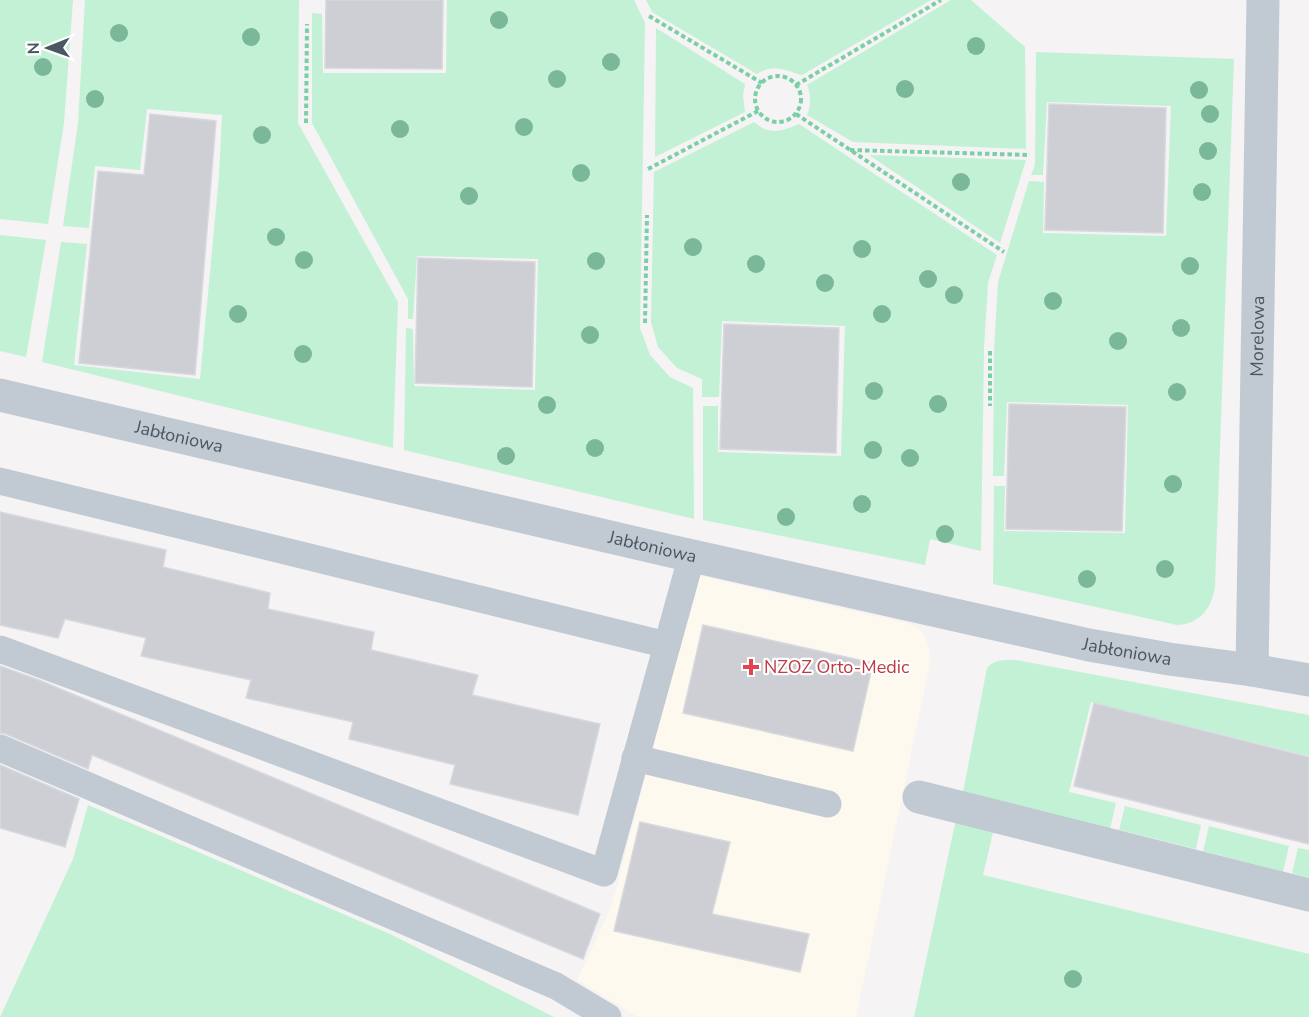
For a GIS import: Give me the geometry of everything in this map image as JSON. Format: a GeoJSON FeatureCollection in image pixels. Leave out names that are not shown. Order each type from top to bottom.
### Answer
{"type":"FeatureCollection","features":[{"type":"Feature","properties":{"kind":"street","name":"Morelowa"},"geometry":{"type":"LineString","coordinates":[[1252,670],[1263,0]]}},
{"type":"Feature","properties":{"kind":"street","name":"Jabłoniowa"},"geometry":{"type":"LineString","coordinates":[[0,394],[1089,645],[1309,680]]}},
{"type":"Feature","properties":{"kind":"street"},"geometry":{"type":"LineString","coordinates":[[918,796],[1309,895]]}},
{"type":"Feature","properties":{"kind":"lane"},"geometry":{"type":"LineString","coordinates":[[0,481],[667,645]]}},
{"type":"Feature","properties":{"kind":"lane"},"geometry":{"type":"LineString","coordinates":[[0,649],[603,873],[692,555]]}},
{"type":"Feature","properties":{"kind":"lane"},"geometry":{"type":"LineString","coordinates":[[0,748],[556,986],[608,1017]]}},
{"type":"Feature","properties":{"kind":"lane"},"geometry":{"type":"LineString","coordinates":[[635,758],[828,804]]}},
{"type":"Feature","properties":{"kind":"path"},"geometry":{"type":"LineString","coordinates":[[796,85],[941,0]]}},
{"type":"Feature","properties":{"kind":"path"},"geometry":{"type":"LineString","coordinates":[[648,16],[762,83]]}},
{"type":"Feature","properties":{"kind":"path"},"geometry":{"type":"LineString","coordinates":[[306,123],[307,24]]}},
{"type":"Feature","properties":{"kind":"path"},"geometry":{"type":"LineString","coordinates":[[775,76],[783,76],[796,85],[801,92],[800,107],[791,119],[776,123],[762,117],[758,111],[755,96],[762,83],[775,76]]}},
{"type":"Feature","properties":{"kind":"path"},"geometry":{"type":"LineString","coordinates":[[648,169],[758,111]]}},
{"type":"Feature","properties":{"kind":"path"},"geometry":{"type":"LineString","coordinates":[[796,114],[1004,252]]}},
{"type":"Feature","properties":{"kind":"path"},"geometry":{"type":"LineString","coordinates":[[849,150],[1030,154]]}},
{"type":"Feature","properties":{"kind":"path"},"geometry":{"type":"LineString","coordinates":[[645,322],[647,215]]}},
{"type":"Feature","properties":{"kind":"path"},"geometry":{"type":"LineString","coordinates":[[990,351],[990,406]]}},
{"type":"Feature","properties":{"kind":"shaded area"},"geometry":{"type":"Polygon","coordinates":[[[697,575],[910,624],[924,634],[928,645],[931,658],[856,1017],[638,1017],[577,980],[612,905],[697,575]]]}},
{"type":"Feature","properties":{"kind":"green space"},"geometry":{"type":"Polygon","coordinates":[[[0,0],[73,0],[64,123],[48,224],[0,219],[0,0]]]}},
{"type":"Feature","properties":{"kind":"green space"},"geometry":{"type":"Polygon","coordinates":[[[85,0],[299,0],[298,123],[398,302],[393,448],[42,362],[61,242],[87,244],[74,365],[200,379],[219,176],[222,115],[147,109],[140,170],[95,166],[89,228],[63,226],[78,123],[85,0]]]}},
{"type":"Feature","properties":{"kind":"green space"},"geometry":{"type":"Polygon","coordinates":[[[447,0],[634,0],[645,23],[640,328],[650,355],[670,377],[693,388],[694,519],[404,450],[406,328],[413,329],[414,386],[535,390],[538,259],[417,256],[413,319],[408,319],[408,299],[312,123],[312,13],[322,14],[323,73],[446,73],[447,0]]]}},
{"type":"Feature","properties":{"kind":"green space"},"geometry":{"type":"Polygon","coordinates":[[[646,0],[931,0],[802,75],[774,68],[757,74],[652,12],[646,0]]]}},
{"type":"Feature","properties":{"kind":"green space"},"geometry":{"type":"Polygon","coordinates":[[[951,0],[971,0],[1025,47],[1026,149],[853,142],[807,115],[810,100],[807,85],[951,0]]]}},
{"type":"Feature","properties":{"kind":"green space"},"geometry":{"type":"Polygon","coordinates":[[[656,28],[745,84],[743,95],[745,112],[655,157],[656,28]]]}},
{"type":"Feature","properties":{"kind":"green space"},"geometry":{"type":"Polygon","coordinates":[[[1036,52],[1234,59],[1215,586],[1208,608],[1198,618],[1185,624],[1177,625],[993,584],[994,486],[1005,486],[1004,531],[1125,533],[1128,405],[1007,402],[1004,476],[993,476],[994,352],[998,282],[1029,181],[1044,182],[1043,233],[1166,236],[1171,106],[1047,102],[1043,175],[1031,175],[1035,165],[1036,52]]]}},
{"type":"Feature","properties":{"kind":"green space"},"geometry":{"type":"Polygon","coordinates":[[[754,122],[771,131],[787,129],[799,124],[997,255],[988,283],[984,349],[981,551],[930,539],[925,565],[703,520],[703,406],[718,406],[718,452],[841,456],[845,326],[722,321],[719,397],[702,397],[702,379],[677,368],[658,347],[651,322],[654,172],[754,122]]]}},
{"type":"Feature","properties":{"kind":"green space"},"geometry":{"type":"Polygon","coordinates":[[[869,155],[1026,160],[1000,243],[869,155]]]}},
{"type":"Feature","properties":{"kind":"green space"},"geometry":{"type":"Polygon","coordinates":[[[0,235],[46,240],[26,357],[0,351],[0,235]]]}},
{"type":"Feature","properties":{"kind":"green space"},"geometry":{"type":"Polygon","coordinates":[[[1016,660],[1309,715],[1309,756],[1091,702],[1069,792],[1116,803],[1110,829],[963,792],[987,668],[996,662],[1016,660]]]}},
{"type":"Feature","properties":{"kind":"green space"},"geometry":{"type":"Polygon","coordinates":[[[88,805],[390,934],[554,1017],[0,1017],[73,859],[88,805]]]}},
{"type":"Feature","properties":{"kind":"green space"},"geometry":{"type":"Polygon","coordinates":[[[1125,806],[1201,825],[1196,849],[1119,830],[1125,806]]]}},
{"type":"Feature","properties":{"kind":"green space"},"geometry":{"type":"Polygon","coordinates":[[[956,819],[994,828],[983,875],[1309,954],[1309,1017],[914,1017],[956,819]]]}},
{"type":"Feature","properties":{"kind":"green space"},"geometry":{"type":"Polygon","coordinates":[[[1209,826],[1289,846],[1283,872],[1203,851],[1209,826]]]}},
{"type":"Feature","properties":{"kind":"green space"},"geometry":{"type":"Polygon","coordinates":[[[1298,848],[1309,850],[1309,878],[1292,873],[1298,848]]]}},
{"type":"Feature","properties":{"kind":"building"},"geometry":{"type":"Polygon","coordinates":[[[326,0],[443,0],[442,69],[325,68],[326,0]]]}},
{"type":"Feature","properties":{"kind":"building"},"geometry":{"type":"Polygon","coordinates":[[[1049,104],[1166,108],[1163,233],[1045,230],[1049,104]]]}},
{"type":"Feature","properties":{"kind":"building"},"geometry":{"type":"Polygon","coordinates":[[[150,114],[216,121],[195,375],[79,363],[98,171],[144,175],[150,114]]]}},
{"type":"Feature","properties":{"kind":"building"},"geometry":{"type":"Polygon","coordinates":[[[418,258],[535,262],[532,387],[415,383],[418,258]]]}},
{"type":"Feature","properties":{"kind":"building"},"geometry":{"type":"Polygon","coordinates":[[[724,324],[839,328],[836,453],[720,449],[724,324]]]}},
{"type":"Feature","properties":{"kind":"building"},"geometry":{"type":"Polygon","coordinates":[[[1009,404],[1126,407],[1122,531],[1006,529],[1009,404]]]}},
{"type":"Feature","properties":{"kind":"building"},"geometry":{"type":"Polygon","coordinates":[[[0,512],[166,550],[163,567],[270,593],[268,609],[374,632],[371,650],[478,675],[472,695],[600,724],[578,815],[450,784],[455,765],[349,739],[353,722],[246,698],[251,680],[141,656],[146,638],[65,619],[58,638],[0,625],[0,512]]]}},
{"type":"Feature","properties":{"kind":"building"},"geometry":{"type":"Polygon","coordinates":[[[703,625],[873,663],[853,751],[683,713],[703,625]]]}},
{"type":"Feature","properties":{"kind":"building"},"geometry":{"type":"Polygon","coordinates":[[[0,666],[39,680],[600,914],[583,959],[92,755],[88,769],[0,733],[0,666]]]}},
{"type":"Feature","properties":{"kind":"building"},"geometry":{"type":"Polygon","coordinates":[[[1094,703],[1309,757],[1309,844],[1074,786],[1094,703]]]}},
{"type":"Feature","properties":{"kind":"building"},"geometry":{"type":"Polygon","coordinates":[[[0,765],[79,799],[65,847],[0,828],[0,765]]]}},
{"type":"Feature","properties":{"kind":"building"},"geometry":{"type":"Polygon","coordinates":[[[640,822],[730,842],[712,914],[809,934],[800,972],[614,931],[640,822]]]}},
{"type":"Feature","properties":{"kind":"place","name":"NZOZ Orto-Medic"},"geometry":{"type":"Point","coordinates":[751,667]}}]}
